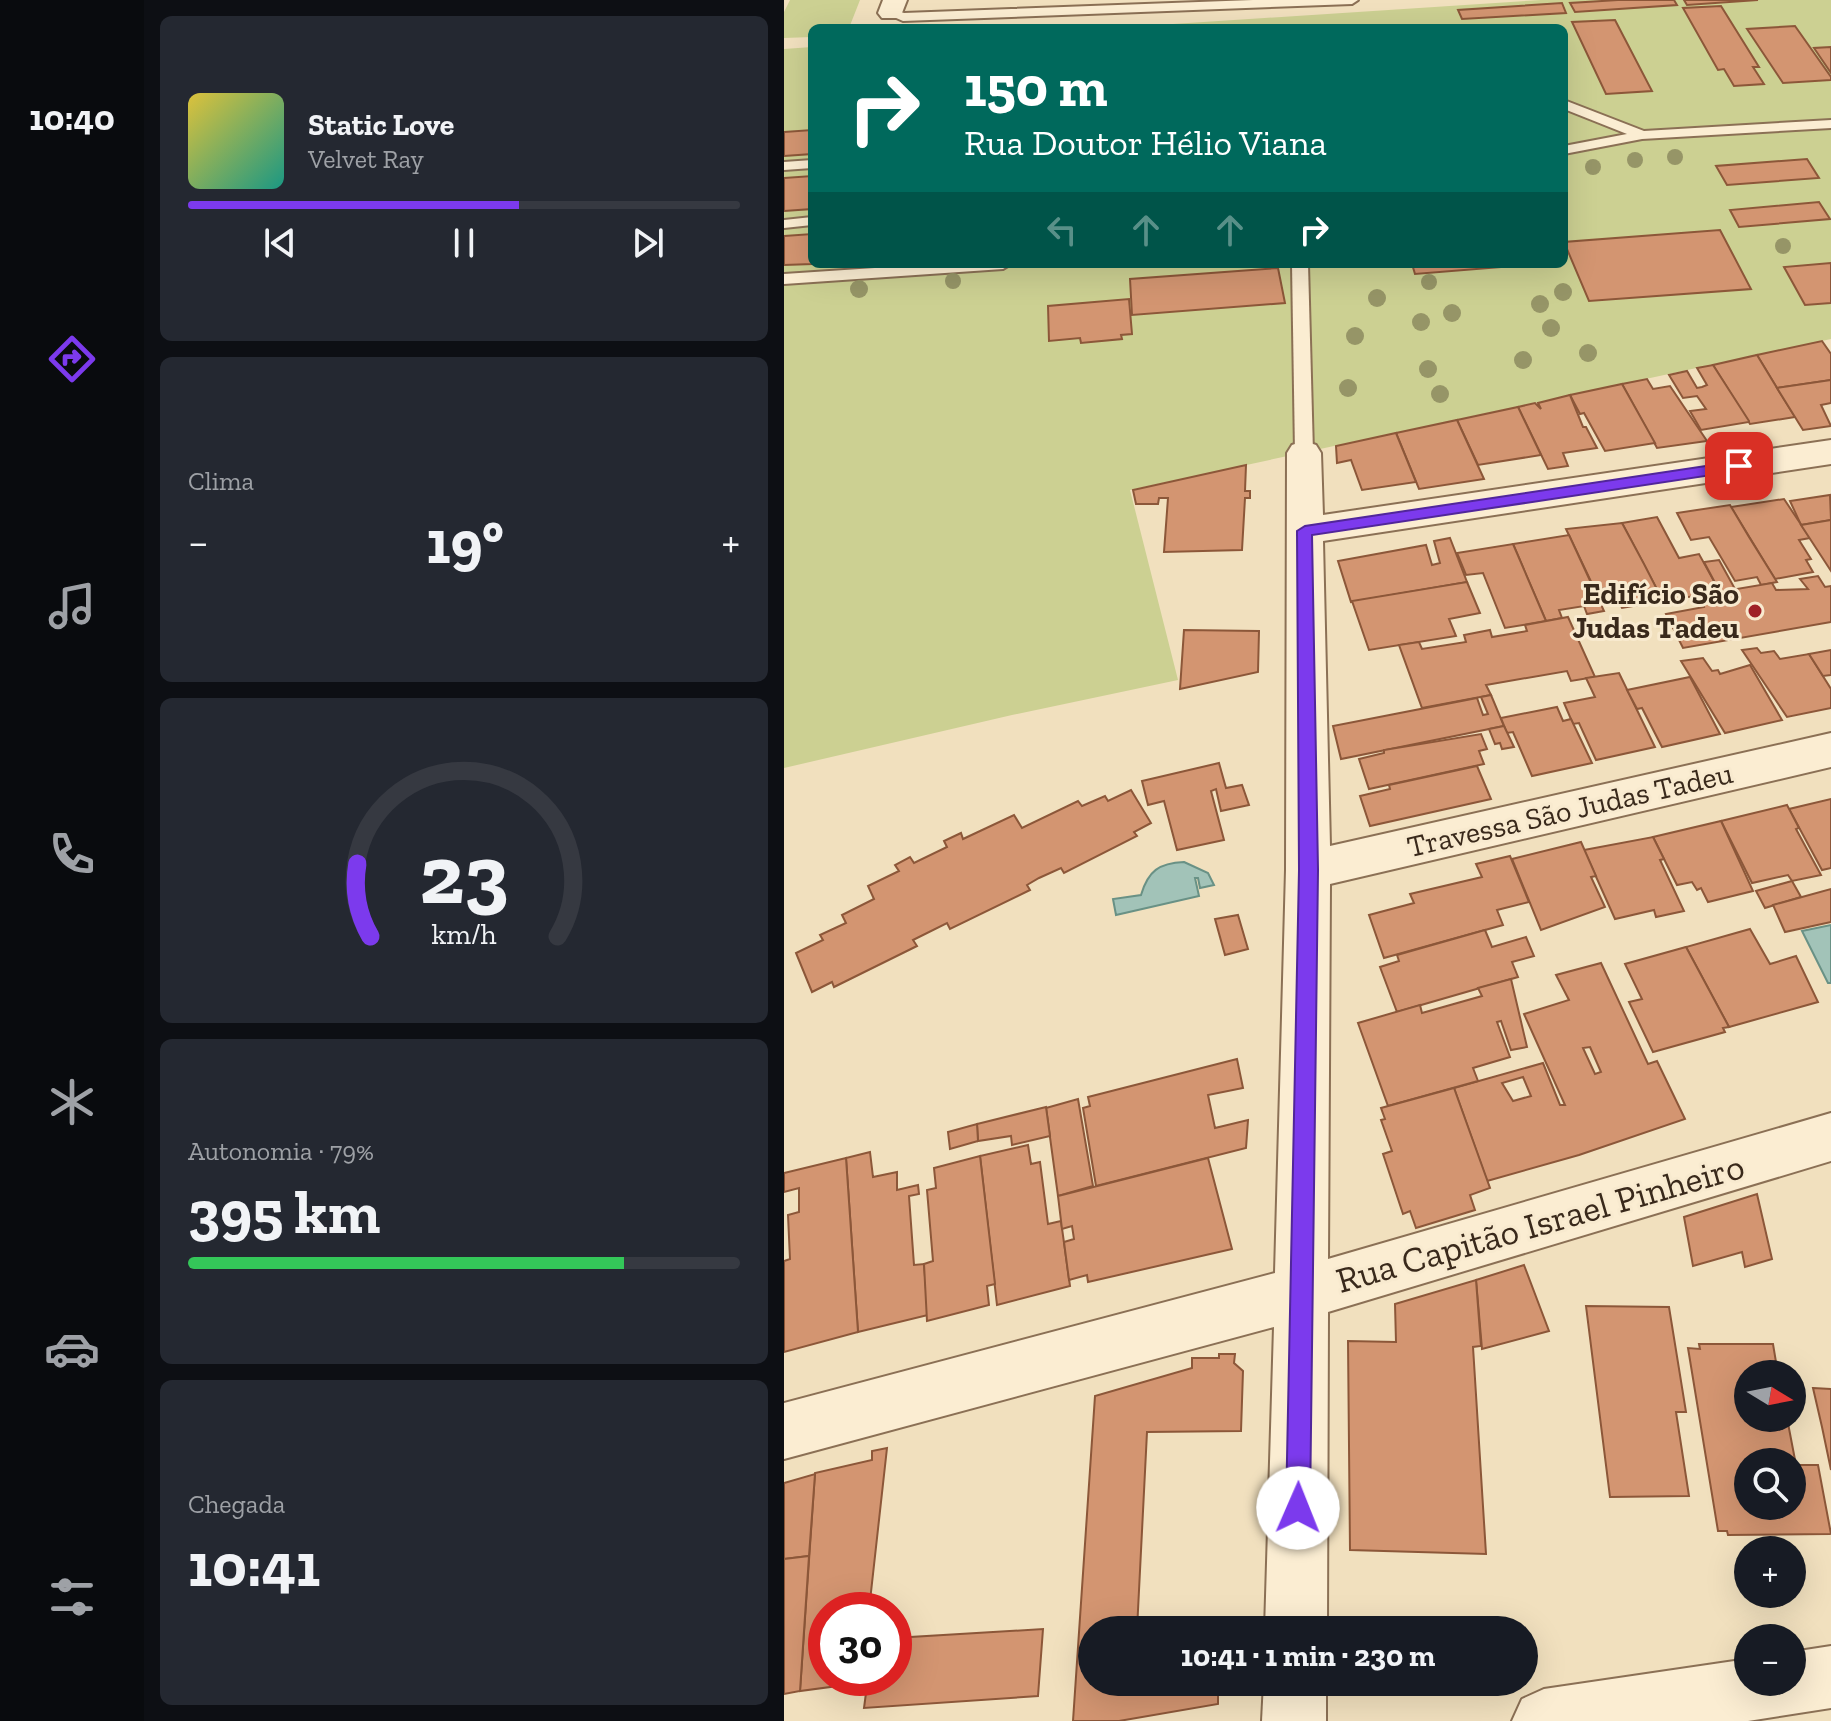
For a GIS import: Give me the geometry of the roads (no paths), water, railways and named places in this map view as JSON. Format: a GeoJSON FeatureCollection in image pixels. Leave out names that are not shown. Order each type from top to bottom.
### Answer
{"type":"FeatureCollection","features":[{"type":"Feature","properties":{"kind":"street"},"geometry":{"type":"LineString","coordinates":[[1305,531],[1831,452]]}},
{"type":"Feature","properties":{"kind":"street"},"geometry":{"type":"LineString","coordinates":[[1296,1616],[1308,870],[1304,453]]}},
{"type":"Feature","properties":{"kind":"street","name":"Travessa São Judas Tadeu"},"geometry":{"type":"LineString","coordinates":[[1308,870],[1831,750]]}},
{"type":"Feature","properties":{"kind":"street","name":"Rua Capitão Israel Pinheiro"},"geometry":{"type":"LineString","coordinates":[[784,1431],[1302,1293],[1831,1137]]}},
{"type":"Feature","properties":{"kind":"street"},"geometry":{"type":"LineString","coordinates":[[1544,1721],[1831,1677]]}},
{"type":"Feature","properties":{"kind":"street"},"geometry":{"type":"LineString","coordinates":[[1294,1721],[1295,1696]]}},
{"type":"Feature","properties":{"kind":"lane"},"geometry":{"type":"LineString","coordinates":[[893,7],[903,17],[1352,0]]}},
{"type":"Feature","properties":{"kind":"lane"},"geometry":{"type":"LineString","coordinates":[[1568,106],[1642,135]]}},
{"type":"Feature","properties":{"kind":"lane"},"geometry":{"type":"LineString","coordinates":[[1568,149],[1642,135],[1831,124]]}},
{"type":"Feature","properties":{"kind":"lane"},"geometry":{"type":"LineString","coordinates":[[784,166],[808,164]]}},
{"type":"Feature","properties":{"kind":"lane"},"geometry":{"type":"LineString","coordinates":[[784,224],[808,221]]}},
{"type":"Feature","properties":{"kind":"lane"},"geometry":{"type":"LineString","coordinates":[[784,279],[945,268]]}},
{"type":"Feature","properties":{"kind":"lane"},"geometry":{"type":"LineString","coordinates":[[1300,268],[1304,453]]}},
{"type":"Feature","properties":{"kind":"water"},"geometry":{"type":"Polygon","coordinates":[[[1184,862],[1208,873],[1214,885],[1200,888],[1198,878],[1195,878],[1199,896],[1116,915],[1113,899],[1141,895],[1147,880],[1156,870],[1168,864],[1184,862]]]}},
{"type":"Feature","properties":{"kind":"water"},"geometry":{"type":"Polygon","coordinates":[[[1831,925],[1831,983],[1828,983],[1802,931],[1831,925]]]}},
{"type":"Feature","properties":{"kind":"place","name":"Edifício São Judas Tadeu"},"geometry":{"type":"Point","coordinates":[1755,611]}}]}
